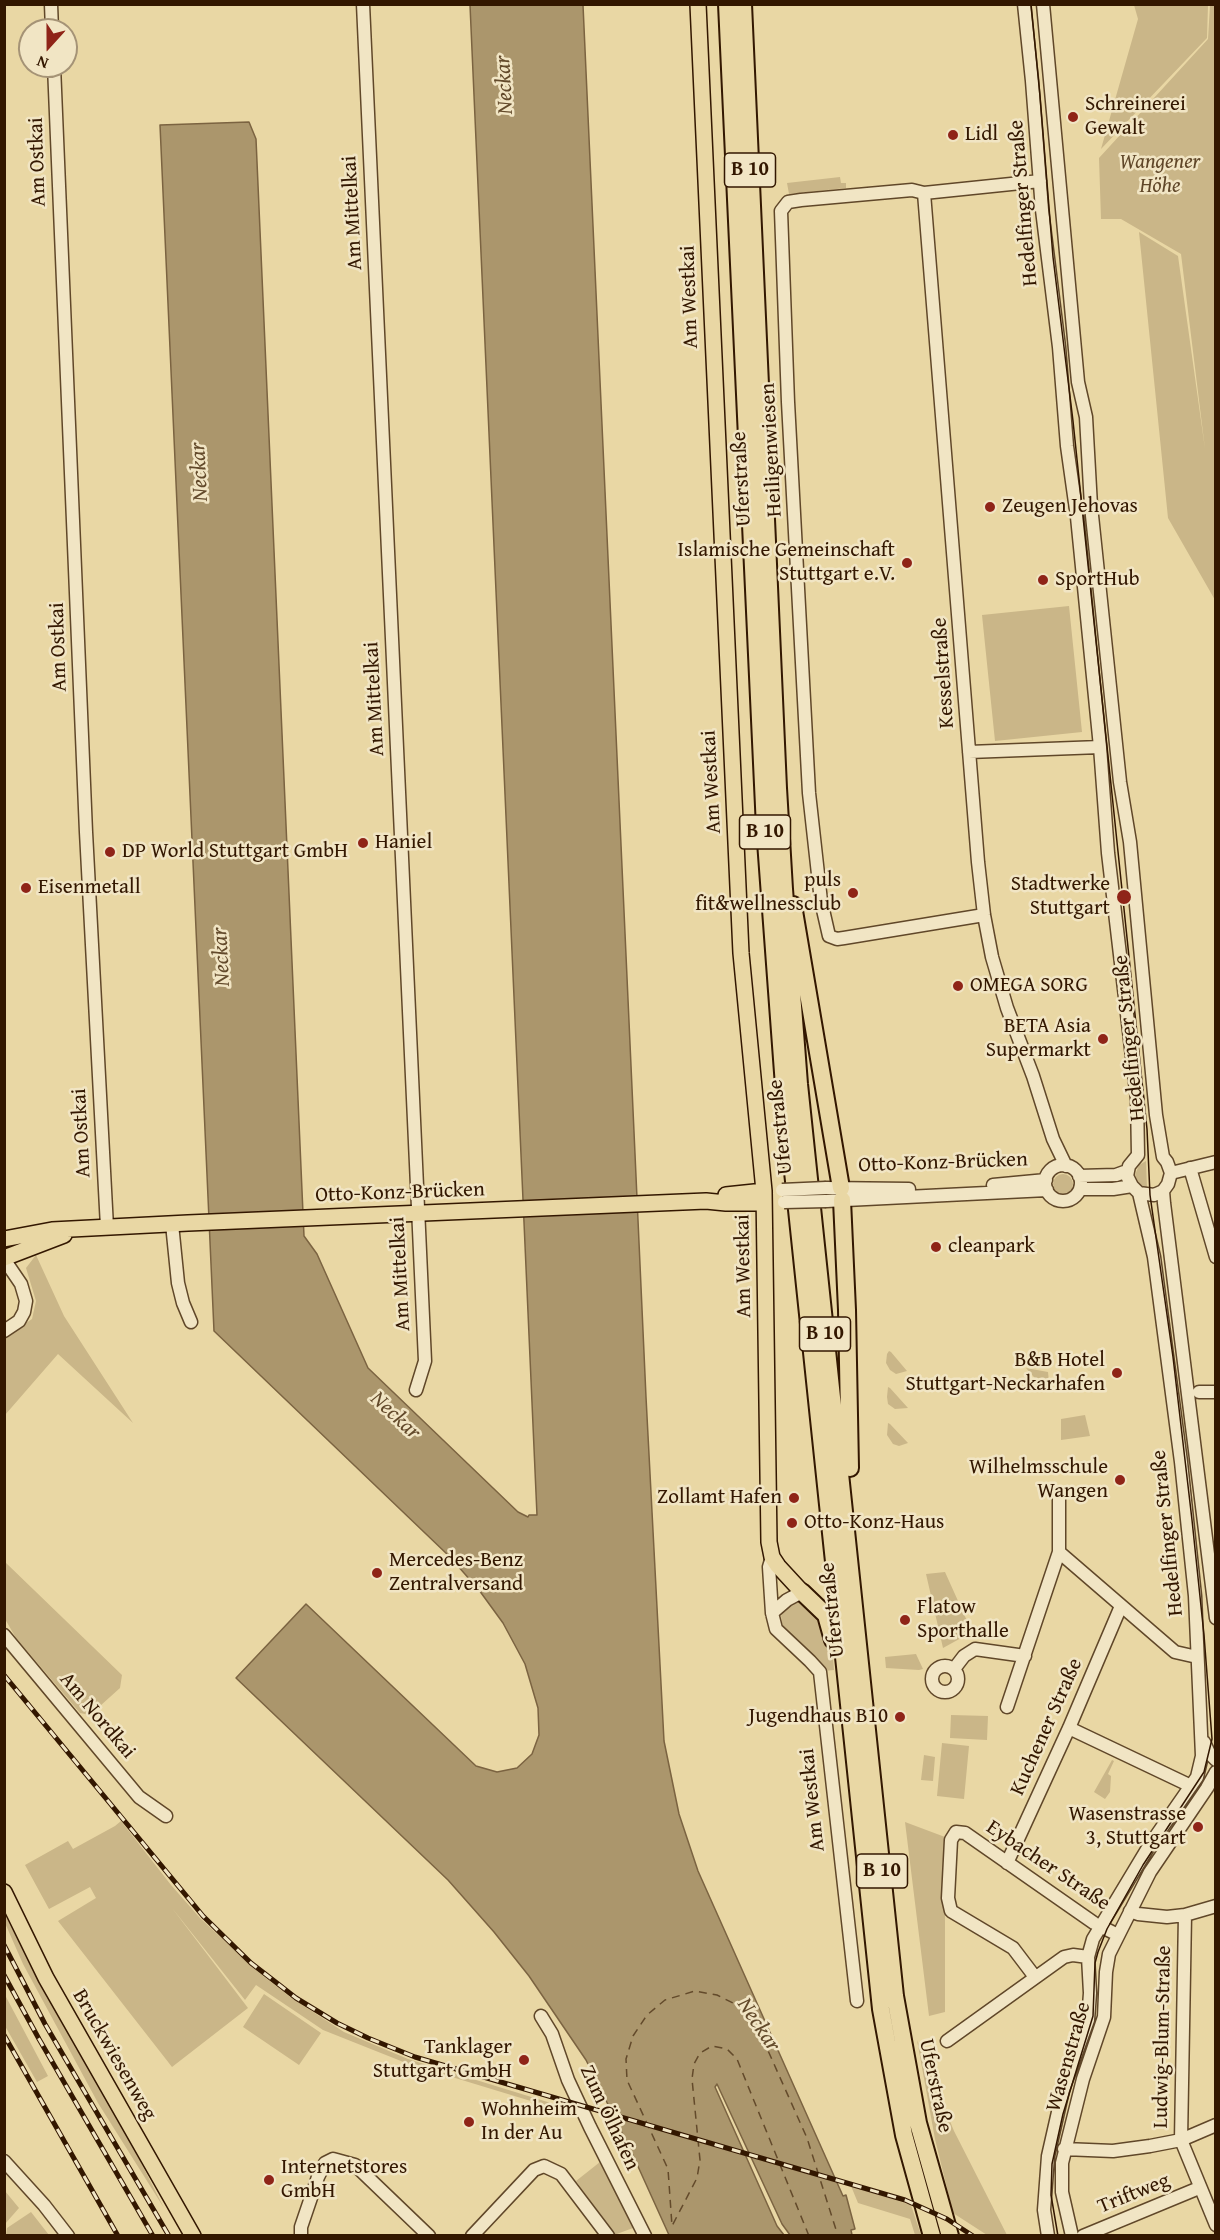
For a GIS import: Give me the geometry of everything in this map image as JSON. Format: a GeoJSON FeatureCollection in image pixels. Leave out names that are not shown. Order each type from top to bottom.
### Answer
{"type":"FeatureCollection","features":[{"type":"Feature","properties":{"kind":"highway","name":"Uferstraße"},"geometry":{"type":"LineString","coordinates":[[727,4],[770,908],[784,1086],[881,2009],[904,2135],[932,2235]]}},
{"type":"Feature","properties":{"kind":"highway","name":"Uferstraße"},"geometry":{"type":"LineString","coordinates":[[743,4],[784,889],[799,1084],[895,1996],[918,2123],[950,2235]]}},
{"type":"Feature","properties":{"kind":"highway","name":"B 10"},"geometry":{"type":"LineString","coordinates":[[744,29],[751,16],[752,4]]}},
{"type":"Feature","properties":{"kind":"highway","name":"B 10"},"geometry":{"type":"LineString","coordinates":[[784,889],[794,906],[848,1310],[850,1487],[844,1500]]}},
{"type":"Feature","properties":{"kind":"highway","name":"B 10"},"geometry":{"type":"LineString","coordinates":[[802,1592],[826,1615],[835,1647],[843,1656]]}},
{"type":"Feature","properties":{"kind":"main road","name":"Am Westkai"},"geometry":{"type":"LineString","coordinates":[[698,4],[741,953],[764,1197],[769,1542],[772,1557]]}},
{"type":"Feature","properties":{"kind":"main road","name":"Otto-Konz-Brücken"},"geometry":{"type":"LineString","coordinates":[[4,1239],[101,1227],[670,1202],[726,1203],[764,1197]]}},
{"type":"Feature","properties":{"kind":"main road","name":"Otto-Konz-Brücken"},"geometry":{"type":"LineString","coordinates":[[4,1258],[46,1235]]}},
{"type":"Feature","properties":{"kind":"main road"},"geometry":{"type":"LineString","coordinates":[[772,1557],[802,1592]]}},
{"type":"Feature","properties":{"kind":"main road","name":"Bruckwiesenweg"},"geometry":{"type":"LineString","coordinates":[[4,1892],[46,1978],[193,2235]]}},
{"type":"Feature","properties":{"kind":"street","name":"Am Mittelkai"},"geometry":{"type":"LineString","coordinates":[[363,4],[425,1361],[416,1390]]}},
{"type":"Feature","properties":{"kind":"street","name":"Hedelfinger Straße"},"geometry":{"type":"LineString","coordinates":[[1024,4],[1062,399],[1078,528],[1100,747],[1108,853],[1137,1099],[1138,1155]]}},
{"type":"Feature","properties":{"kind":"street","name":"Hedelfinger Straße"},"geometry":{"type":"LineString","coordinates":[[1042,4],[1068,287],[1078,382],[1089,447],[1092,515],[1120,782],[1130,842],[1156,1115],[1163,1157],[1171,1173]]}},
{"type":"Feature","properties":{"kind":"street","name":"Am Ostkai"},"geometry":{"type":"LineString","coordinates":[[55,78],[101,1227]]}},
{"type":"Feature","properties":{"kind":"street","name":"Heiligenwiesen"},"geometry":{"type":"LineString","coordinates":[[984,915],[837,939],[829,936],[821,901],[808,793],[788,402],[781,211],[788,202],[801,200],[912,190],[924,193],[1040,181]]}},
{"type":"Feature","properties":{"kind":"street","name":"Kesselstraße"},"geometry":{"type":"LineString","coordinates":[[924,193],[984,915],[992,957],[1006,1008],[1033,1076],[1060,1167]]}},
{"type":"Feature","properties":{"kind":"street"},"geometry":{"type":"LineString","coordinates":[[1062,399],[1074,402],[1082,397]]}},
{"type":"Feature","properties":{"kind":"street"},"geometry":{"type":"LineString","coordinates":[[1067,446],[1079,442],[1089,447]]}},
{"type":"Feature","properties":{"kind":"street"},"geometry":{"type":"LineString","coordinates":[[969,752],[1100,747]]}},
{"type":"Feature","properties":{"kind":"street"},"geometry":{"type":"LineString","coordinates":[[1079,1176],[1116,1175],[1127,1171],[1132,1160],[1138,1155],[1153,1153],[1163,1157]]}},
{"type":"Feature","properties":{"kind":"street"},"geometry":{"type":"LineString","coordinates":[[1163,1191],[1171,1173],[1215,1162]]}},
{"type":"Feature","properties":{"kind":"street","name":"Otto-Konz-Brücken"},"geometry":{"type":"LineString","coordinates":[[764,1197],[1046,1185],[1060,1167]]}},
{"type":"Feature","properties":{"kind":"street"},"geometry":{"type":"LineString","coordinates":[[1060,1167],[1072,1167],[1079,1176],[1080,1189]]}},
{"type":"Feature","properties":{"kind":"street"},"geometry":{"type":"LineString","coordinates":[[1190,1168],[1213,1240],[1215,1257]]}},
{"type":"Feature","properties":{"kind":"street","name":"Hedelfinger Straße"},"geometry":{"type":"LineString","coordinates":[[1127,1171],[1127,1176],[1136,1190],[1154,1257],[1181,1462],[1195,1596],[1202,1736],[1200,1768]]}},
{"type":"Feature","properties":{"kind":"street","name":"Otto-Konz-Brücken"},"geometry":{"type":"LineString","coordinates":[[1046,1185],[1053,1198],[1066,1201],[1074,1197],[1080,1189],[1136,1190],[1154,1195],[1163,1191]]}},
{"type":"Feature","properties":{"kind":"street","name":"Hedelfinger Straße"},"geometry":{"type":"LineString","coordinates":[[1163,1191],[1215,1618]]}},
{"type":"Feature","properties":{"kind":"street"},"geometry":{"type":"LineString","coordinates":[[172,1224],[178,1283],[191,1322]]}},
{"type":"Feature","properties":{"kind":"street"},"geometry":{"type":"LineString","coordinates":[[4,1258],[21,1284],[26,1301],[19,1321],[4,1331]]}},
{"type":"Feature","properties":{"kind":"street"},"geometry":{"type":"LineString","coordinates":[[1199,1392],[1215,1392]]}},
{"type":"Feature","properties":{"kind":"street"},"geometry":{"type":"LineString","coordinates":[[1007,1707],[1059,1552],[1059,1496]]}},
{"type":"Feature","properties":{"kind":"street"},"geometry":{"type":"LineString","coordinates":[[1059,1552],[1175,1652],[1197,1657]]}},
{"type":"Feature","properties":{"kind":"street","name":"Am Westkai"},"geometry":{"type":"LineString","coordinates":[[772,1557],[769,1567],[772,1613],[776,1629],[820,1672],[857,2001]]}},
{"type":"Feature","properties":{"kind":"street"},"geometry":{"type":"LineString","coordinates":[[772,1613],[787,1600],[802,1592]]}},
{"type":"Feature","properties":{"kind":"street","name":"Kuchener Straße"},"geometry":{"type":"LineString","coordinates":[[1007,1863],[1069,1728],[1121,1606]]}},
{"type":"Feature","properties":{"kind":"street","name":"Am Nordkai"},"geometry":{"type":"LineString","coordinates":[[4,1635],[140,1797],[166,1816]]}},
{"type":"Feature","properties":{"kind":"street"},"geometry":{"type":"LineString","coordinates":[[954,1669],[964,1656],[975,1649],[1025,1656]]}},
{"type":"Feature","properties":{"kind":"street"},"geometry":{"type":"LineString","coordinates":[[1069,1728],[1191,1786]]}},
{"type":"Feature","properties":{"kind":"street"},"geometry":{"type":"LineString","coordinates":[[1200,1768],[1215,1762],[1202,1736]]}},
{"type":"Feature","properties":{"kind":"street","name":"Wasenstraße"},"geometry":{"type":"LineString","coordinates":[[1048,2235],[1044,2210],[1048,2156],[1063,2090],[1088,2020],[1090,2006],[1088,1957],[1093,1939],[1149,1846],[1191,1786],[1200,1768]]}},
{"type":"Feature","properties":{"kind":"street","name":"Wasenstraße"},"geometry":{"type":"LineString","coordinates":[[1072,2235],[1062,2192],[1064,2149],[1083,2079],[1104,2017],[1107,1964],[1118,1935],[1149,1872],[1207,1788],[1215,1772]]}},
{"type":"Feature","properties":{"kind":"street","name":"Eybacher Straße"},"geometry":{"type":"LineString","coordinates":[[1035,1977],[1013,1948],[951,1911],[948,1898],[951,1840],[956,1832],[965,1833],[1100,1926],[1118,1935]]}},
{"type":"Feature","properties":{"kind":"street"},"geometry":{"type":"LineString","coordinates":[[1130,1911],[1167,1917],[1185,1915],[1215,1906]]}},
{"type":"Feature","properties":{"kind":"street","name":"Ludwig-Blum-Straße"},"geometry":{"type":"LineString","coordinates":[[1185,1915],[1180,2140],[1215,2225]]}},
{"type":"Feature","properties":{"kind":"street"},"geometry":{"type":"LineString","coordinates":[[947,2041],[1064,1957],[1073,1955],[1088,1957]]}},
{"type":"Feature","properties":{"kind":"street","name":"Zum Ölhafen"},"geometry":{"type":"LineString","coordinates":[[541,2016],[552,2034],[568,2079],[590,2127],[645,2235]]}},
{"type":"Feature","properties":{"kind":"street"},"geometry":{"type":"LineString","coordinates":[[1064,2149],[1113,2151],[1180,2140],[1215,2125]]}},
{"type":"Feature","properties":{"kind":"street"},"geometry":{"type":"LineString","coordinates":[[301,2235],[301,2228],[318,2177],[325,2163],[333,2159],[355,2165],[429,2235]]}},
{"type":"Feature","properties":{"kind":"street"},"geometry":{"type":"LineString","coordinates":[[4,2161],[68,2235]]}},
{"type":"Feature","properties":{"kind":"street"},"geometry":{"type":"LineString","coordinates":[[472,2235],[534,2170],[544,2166],[561,2174],[608,2235]]}},
{"type":"Feature","properties":{"kind":"street","name":"Triftweg"},"geometry":{"type":"LineString","coordinates":[[1083,2235],[1199,2188]]}},
{"type":"Feature","properties":{"kind":"green space"},"geometry":{"type":"Polygon","coordinates":[[[1134,5],[1208,5],[1207,38],[1101,149],[1138,19],[1134,5]]]}},
{"type":"Feature","properties":{"kind":"green space","name":"Wangener Höhe"},"geometry":{"type":"Polygon","coordinates":[[[1210,5],[1216,5],[1215,600],[1168,518],[1139,232],[1178,256],[1205,449],[1181,254],[1121,219],[1101,219],[1099,158],[1208,39],[1210,5]]]}},
{"type":"Feature","properties":{"kind":"green space"},"geometry":{"type":"Polygon","coordinates":[[[840,177],[841,183],[846,183],[846,188],[789,194],[787,183],[840,177]]]}},
{"type":"Feature","properties":{"kind":"green space"},"geometry":{"type":"Polygon","coordinates":[[[1069,606],[1082,732],[995,741],[982,615],[1069,606]]]}},
{"type":"Feature","properties":{"kind":"green space"},"geometry":{"type":"Polygon","coordinates":[[[1146,1161],[1147,1188],[1144,1188],[1138,1183],[1135,1175],[1139,1165],[1146,1161]]]}},
{"type":"Feature","properties":{"kind":"green space"},"geometry":{"type":"Polygon","coordinates":[[[1063,1174],[1070,1177],[1073,1184],[1070,1191],[1063,1194],[1056,1191],[1053,1184],[1056,1177],[1063,1174]]]}},
{"type":"Feature","properties":{"kind":"green space"},"geometry":{"type":"Polygon","coordinates":[[[36,1255],[64,1316],[133,1423],[58,1354],[5,1415],[5,1337],[32,1319],[36,1301],[26,1268],[36,1255]]]}},
{"type":"Feature","properties":{"kind":"green space"},"geometry":{"type":"Polygon","coordinates":[[[889,1351],[907,1371],[896,1374],[890,1370],[886,1363],[889,1351]]]}},
{"type":"Feature","properties":{"kind":"green space"},"geometry":{"type":"Polygon","coordinates":[[[1026,1368],[1048,1372],[1049,1382],[1045,1385],[1040,1384],[1026,1368]]]}},
{"type":"Feature","properties":{"kind":"green space"},"geometry":{"type":"Polygon","coordinates":[[[888,1387],[908,1408],[895,1409],[888,1404],[888,1387]]]}},
{"type":"Feature","properties":{"kind":"green space"},"geometry":{"type":"Polygon","coordinates":[[[1085,1415],[1090,1436],[1061,1440],[1061,1419],[1085,1415]]]}},
{"type":"Feature","properties":{"kind":"green space"},"geometry":{"type":"Polygon","coordinates":[[[888,1423],[908,1443],[899,1446],[893,1444],[887,1435],[888,1423]]]}},
{"type":"Feature","properties":{"kind":"green space"},"geometry":{"type":"Polygon","coordinates":[[[5,1562],[122,1675],[120,1688],[90,1715],[80,1713],[16,1638],[5,1619],[5,1562]]]}},
{"type":"Feature","properties":{"kind":"green space"},"geometry":{"type":"Polygon","coordinates":[[[945,1572],[972,1632],[943,1648],[926,1574],[945,1572]]]}},
{"type":"Feature","properties":{"kind":"green space"},"geometry":{"type":"Polygon","coordinates":[[[797,1601],[812,1605],[832,1646],[834,1670],[823,1671],[803,1645],[783,1629],[781,1616],[785,1608],[797,1601]]]}},
{"type":"Feature","properties":{"kind":"green space"},"geometry":{"type":"Polygon","coordinates":[[[916,1654],[923,1669],[886,1668],[885,1657],[916,1654]]]}},
{"type":"Feature","properties":{"kind":"green space"},"geometry":{"type":"Polygon","coordinates":[[[951,1715],[988,1716],[987,1740],[950,1738],[951,1715]]]}},
{"type":"Feature","properties":{"kind":"green space"},"geometry":{"type":"Polygon","coordinates":[[[942,1743],[969,1746],[964,1799],[937,1796],[942,1743]]]}},
{"type":"Feature","properties":{"kind":"green space"},"geometry":{"type":"Polygon","coordinates":[[[924,1755],[935,1757],[933,1781],[921,1780],[924,1755]]]}},
{"type":"Feature","properties":{"kind":"green space"},"geometry":{"type":"Polygon","coordinates":[[[1112,1760],[1114,1761],[1108,1774],[1111,1776],[1110,1792],[1105,1799],[1094,1792],[1112,1760]]]}},
{"type":"Feature","properties":{"kind":"green space"},"geometry":{"type":"Polygon","coordinates":[[[121,1821],[200,1918],[257,1971],[290,1997],[344,2032],[408,2059],[567,2108],[567,2112],[406,2063],[323,2030],[256,1985],[245,2000],[172,1908],[248,2008],[172,2067],[58,1921],[96,1898],[90,1887],[49,1909],[25,1865],[68,1841],[73,1849],[121,1821]]]}},
{"type":"Feature","properties":{"kind":"green space"},"geometry":{"type":"Polygon","coordinates":[[[905,1822],[945,1837],[945,2012],[929,2016],[905,1822]]]}},
{"type":"Feature","properties":{"kind":"green space"},"geometry":{"type":"Polygon","coordinates":[[[4,1904],[164,2208],[98,2103],[23,1964],[5,1923],[4,1904]]]}},
{"type":"Feature","properties":{"kind":"green space"},"geometry":{"type":"Polygon","coordinates":[[[264,1994],[321,2033],[299,2065],[243,2027],[264,1994]]]}},
{"type":"Feature","properties":{"kind":"green space"},"geometry":{"type":"Polygon","coordinates":[[[5,1995],[48,2076],[37,2082],[5,2026],[5,1995]]]}},
{"type":"Feature","properties":{"kind":"green space"},"geometry":{"type":"Polygon","coordinates":[[[917,2040],[954,2131],[1007,2235],[987,2235],[953,2213],[935,2139],[917,2040]]]}},
{"type":"Feature","properties":{"kind":"green space"},"geometry":{"type":"Polygon","coordinates":[[[600,2162],[633,2228],[614,2235],[576,2181],[600,2162]]]}},
{"type":"Feature","properties":{"kind":"green space"},"geometry":{"type":"Polygon","coordinates":[[[851,2186],[911,2205],[921,2235],[915,2235],[910,2219],[858,2203],[851,2186]]]}},
{"type":"Feature","properties":{"kind":"green space"},"geometry":{"type":"Polygon","coordinates":[[[5,2191],[19,2208],[5,2224],[5,2191]]]}},
{"type":"Feature","properties":{"kind":"green space"},"geometry":{"type":"Polygon","coordinates":[[[31,2212],[49,2235],[6,2235],[7,2228],[31,2212]]]}},
{"type":"Feature","properties":{"kind":"water","name":"Neckar"},"geometry":{"type":"Polygon","coordinates":[[[470,5],[583,5],[646,1397],[664,1741],[679,1814],[698,1871],[843,2196],[846,2195],[855,2229],[851,2230],[852,2235],[790,2235],[782,2224],[717,2084],[715,2087],[777,2226],[784,2235],[669,2235],[586,2060],[529,1976],[448,1880],[236,1678],[306,1604],[476,1766],[497,1772],[517,1768],[532,1754],[539,1735],[538,1708],[525,1664],[503,1623],[479,1590],[449,1556],[214,1331],[160,125],[249,122],[256,139],[304,1236],[317,1254],[368,1368],[518,1512],[528,1517],[537,1515],[470,5]]]}},
{"type":"Feature","properties":{"kind":"ferry route"},"geometry":{"type":"LineString","coordinates":[[809,2236],[737,2059],[727,2049],[712,2046],[700,2053],[694,2064],[692,2079],[700,2160],[697,2178],[672,2226],[668,2169],[627,2080],[626,2059],[633,2036],[647,2015],[665,2000],[695,1991],[717,1995],[741,2007],[757,2026],[807,2138],[838,2236]]}},
{"type":"Feature","properties":{"kind":"tram line"},"geometry":{"type":"LineString","coordinates":[[1031,4],[1053,257],[1073,421],[1147,1129],[1150,1195],[1173,1357],[1192,1520],[1212,1739],[1204,1772],[1143,1865],[1107,1929],[1098,1952],[1095,1963],[1093,2016],[1063,2114],[1052,2164],[1051,2195],[1058,2236]]}},
{"type":"Feature","properties":{"kind":"railway"},"geometry":{"type":"LineString","coordinates":[[4,1675],[203,1916],[251,1963],[296,1998],[337,2023],[415,2057],[905,2200],[947,2219],[973,2236]]}},
{"type":"Feature","properties":{"kind":"railway"},"geometry":{"type":"LineString","coordinates":[[4,1945],[45,2024],[169,2236]]}},
{"type":"Feature","properties":{"kind":"railway"},"geometry":{"type":"LineString","coordinates":[[4,1975],[153,2236]]}},
{"type":"Feature","properties":{"kind":"railway"},"geometry":{"type":"LineString","coordinates":[[4,2035],[118,2236]]}},
{"type":"Feature","properties":{"kind":"place","name":"Schreinerei Gewalt"},"geometry":{"type":"Point","coordinates":[1073,117]}},
{"type":"Feature","properties":{"kind":"place","name":"Lidl"},"geometry":{"type":"Point","coordinates":[953,135]}},
{"type":"Feature","properties":{"kind":"place","name":"Zeugen Jehovas"},"geometry":{"type":"Point","coordinates":[990,507]}},
{"type":"Feature","properties":{"kind":"place","name":"Islamische Gemeinschaft Stuttgart e.V."},"geometry":{"type":"Point","coordinates":[907,563]}},
{"type":"Feature","properties":{"kind":"place","name":"SportHub"},"geometry":{"type":"Point","coordinates":[1043,580]}},
{"type":"Feature","properties":{"kind":"place","name":"Haniel"},"geometry":{"type":"Point","coordinates":[363,843]}},
{"type":"Feature","properties":{"kind":"place","name":"DP World Stuttgart GmbH"},"geometry":{"type":"Point","coordinates":[110,852]}},
{"type":"Feature","properties":{"kind":"place","name":"Eisenmetall"},"geometry":{"type":"Point","coordinates":[26,888]}},
{"type":"Feature","properties":{"kind":"place","name":"puls fit&wellnessclub"},"geometry":{"type":"Point","coordinates":[853,893]}},
{"type":"Feature","properties":{"kind":"place","name":"Stadtwerke Stuttgart"},"geometry":{"type":"Point","coordinates":[1124,897]}},
{"type":"Feature","properties":{"kind":"place","name":"OMEGA SORG"},"geometry":{"type":"Point","coordinates":[958,986]}},
{"type":"Feature","properties":{"kind":"place","name":"BETA Asia Supermarkt"},"geometry":{"type":"Point","coordinates":[1103,1039]}},
{"type":"Feature","properties":{"kind":"place","name":"cleanpark"},"geometry":{"type":"Point","coordinates":[936,1247]}},
{"type":"Feature","properties":{"kind":"place","name":"B&B Hotel Stuttgart-Neckarhafen"},"geometry":{"type":"Point","coordinates":[1117,1373]}},
{"type":"Feature","properties":{"kind":"place","name":"Wilhelmsschule Wangen"},"geometry":{"type":"Point","coordinates":[1120,1480]}},
{"type":"Feature","properties":{"kind":"place","name":"Zollamt Hafen"},"geometry":{"type":"Point","coordinates":[794,1498]}},
{"type":"Feature","properties":{"kind":"place","name":"Otto-Konz-Haus"},"geometry":{"type":"Point","coordinates":[792,1523]}},
{"type":"Feature","properties":{"kind":"place","name":"Mercedes-Benz Zentralversand"},"geometry":{"type":"Point","coordinates":[377,1573]}},
{"type":"Feature","properties":{"kind":"place","name":"Flatow Sporthalle"},"geometry":{"type":"Point","coordinates":[905,1620]}},
{"type":"Feature","properties":{"kind":"place","name":"Jugendhaus B10"},"geometry":{"type":"Point","coordinates":[900,1717]}},
{"type":"Feature","properties":{"kind":"place","name":"Wasenstrasse 3, Stuttgart"},"geometry":{"type":"Point","coordinates":[1198,1827]}},
{"type":"Feature","properties":{"kind":"place","name":"Tanklager Stuttgart GmbH"},"geometry":{"type":"Point","coordinates":[524,2060]}},
{"type":"Feature","properties":{"kind":"place","name":"Wohnheim In der Au"},"geometry":{"type":"Point","coordinates":[469,2122]}},
{"type":"Feature","properties":{"kind":"place","name":"Internetstores GmbH"},"geometry":{"type":"Point","coordinates":[269,2180]}}]}
